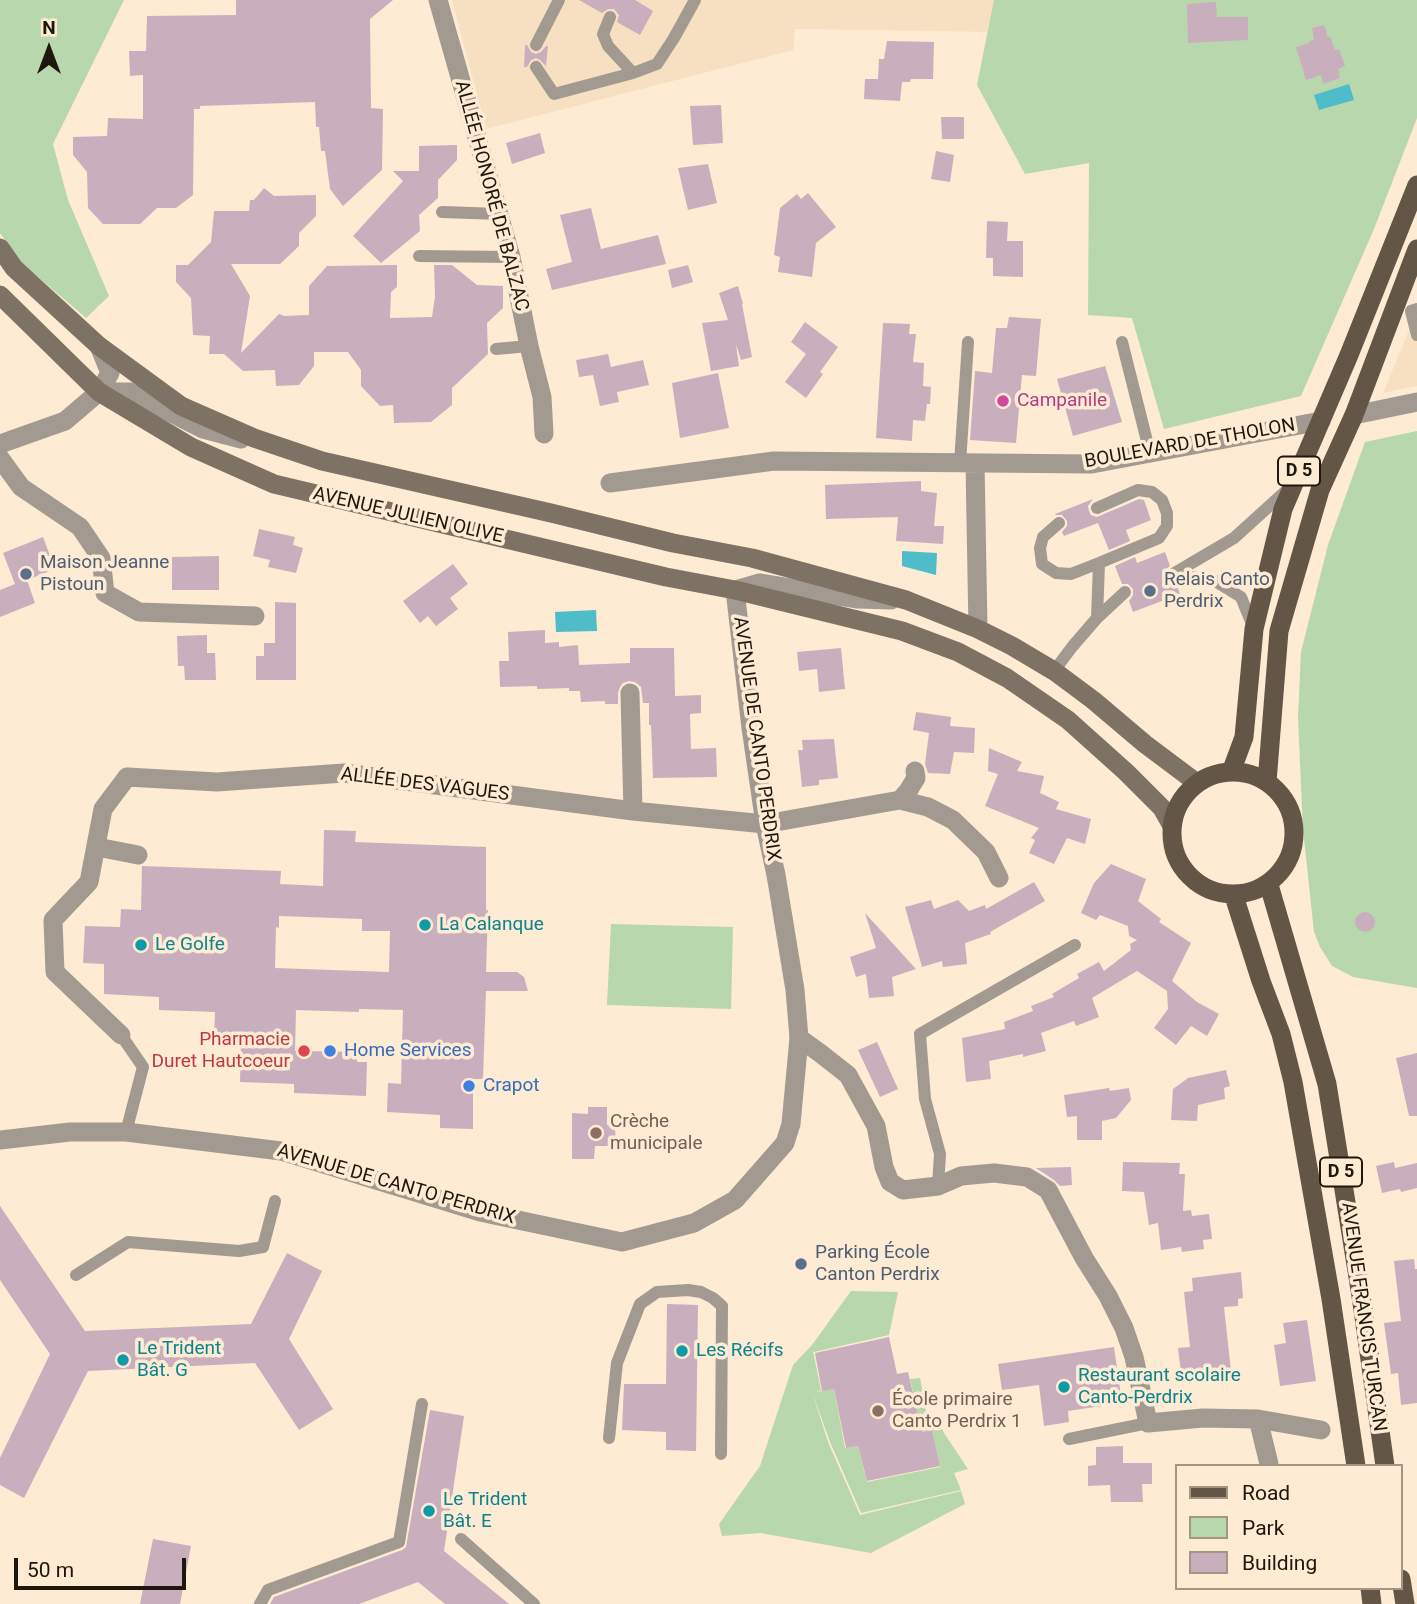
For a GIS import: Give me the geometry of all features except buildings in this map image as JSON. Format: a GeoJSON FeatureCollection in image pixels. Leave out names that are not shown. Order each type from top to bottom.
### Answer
{"type":"FeatureCollection","features":[{"type":"Feature","properties":{"kind":"main road","name":"D 5"},"geometry":{"type":"LineString","coordinates":[[1231,772],[1244,737],[1254,629],[1283,509],[1349,355],[1417,185]]}},
{"type":"Feature","properties":{"kind":"main road","name":"AVENUE JULIEN OLIVE"},"geometry":{"type":"LineString","coordinates":[[0,248],[14,268],[99,345],[181,406],[254,438],[322,461],[673,543],[752,558],[906,600],[978,629],[1054,671],[1197,783]]}},
{"type":"Feature","properties":{"kind":"main road","name":"D 5"},"geometry":{"type":"LineString","coordinates":[[1267,782],[1279,631],[1320,490],[1354,415],[1417,249]]}},
{"type":"Feature","properties":{"kind":"main road","name":"AVENUE JULIEN OLIVE"},"geometry":{"type":"LineString","coordinates":[[0,295],[99,392],[191,447],[274,484],[902,631],[958,652],[1007,678],[1068,720],[1162,808],[1171,824]]}},
{"type":"Feature","properties":{"kind":"main road"},"geometry":{"type":"LineString","coordinates":[[1231,772],[1250,774],[1267,782],[1287,804],[1295,832],[1289,862],[1269,885],[1252,893],[1234,896],[1200,886],[1176,859],[1171,824],[1180,801],[1197,783],[1213,775],[1231,772]]}},
{"type":"Feature","properties":{"kind":"main road","name":"AVENUE FRANCIS TURCAN"},"geometry":{"type":"LineString","coordinates":[[1269,885],[1327,1084],[1385,1464]]}},
{"type":"Feature","properties":{"kind":"main road","name":"AVENUE FRANCIS TURCAN"},"geometry":{"type":"LineString","coordinates":[[1234,896],[1281,1034],[1293,1082],[1331,1299],[1356,1464]]}},
{"type":"Feature","properties":{"kind":"street","name":"ALLÉE HONORÉ DE BALZAC"},"geometry":{"type":"LineString","coordinates":[[438,0],[511,257],[542,397],[544,434]]}},
{"type":"Feature","properties":{"kind":"street"},"geometry":{"type":"LineString","coordinates":[[0,444],[65,421],[99,392],[110,373],[99,345]]}},
{"type":"Feature","properties":{"kind":"street","name":"AVENUE JULIEN OLIVE"},"geometry":{"type":"LineString","coordinates":[[99,392],[130,391],[203,429],[303,455]]}},
{"type":"Feature","properties":{"kind":"street"},"geometry":{"type":"LineString","coordinates":[[1354,415],[1417,402]]}},
{"type":"Feature","properties":{"kind":"street","name":"BOULEVARD DE THOLON"},"geometry":{"type":"LineString","coordinates":[[610,483],[774,461],[1093,464],[1321,421]]}},
{"type":"Feature","properties":{"kind":"street"},"geometry":{"type":"LineString","coordinates":[[0,458],[21,487],[80,527],[101,558],[105,593],[139,612],[255,616]]}},
{"type":"Feature","properties":{"kind":"street"},"geometry":{"type":"LineString","coordinates":[[967,463],[978,629]]}},
{"type":"Feature","properties":{"kind":"street","name":"AVENUE JULIEN OLIVE"},"geometry":{"type":"LineString","coordinates":[[735,590],[759,583],[858,599],[906,600]]}},
{"type":"Feature","properties":{"kind":"street","name":"AVENUE DE CANTO PERDRIX"},"geometry":{"type":"LineString","coordinates":[[0,1140],[70,1132],[126,1132],[281,1151],[480,1212],[622,1242],[694,1223],[735,1200],[785,1143],[791,1124],[799,1038],[795,990],[765,824],[751,727],[735,590]]}},
{"type":"Feature","properties":{"kind":"street"},"geometry":{"type":"LineString","coordinates":[[630,693],[633,811]]}},
{"type":"Feature","properties":{"kind":"street"},"geometry":{"type":"LineString","coordinates":[[900,800],[916,778],[915,771]]}},
{"type":"Feature","properties":{"kind":"street","name":"ALLÉE DES VAGUES"},"geometry":{"type":"LineString","coordinates":[[121,1035],[55,972],[53,920],[89,882],[103,808],[127,777],[217,782],[344,773],[633,811],[765,824],[900,800],[928,807],[953,820],[986,852],[999,878]]}},
{"type":"Feature","properties":{"kind":"street"},"geometry":{"type":"LineString","coordinates":[[97,846],[138,855]]}},
{"type":"Feature","properties":{"kind":"street"},"geometry":{"type":"LineString","coordinates":[[799,1038],[848,1075],[876,1126],[884,1167],[890,1182],[903,1190],[938,1186],[961,1177],[993,1173],[1027,1177],[1048,1190],[1124,1328],[1134,1357],[1148,1423],[1203,1418],[1258,1419],[1321,1430]]}},
{"type":"Feature","properties":{"kind":"street"},"geometry":{"type":"LineString","coordinates":[[1258,1419],[1269,1464]]}},
{"type":"Feature","properties":{"kind":"lane"},"geometry":{"type":"LineString","coordinates":[[536,45],[559,0]]}},
{"type":"Feature","properties":{"kind":"lane"},"geometry":{"type":"LineString","coordinates":[[536,67],[554,94],[657,64],[695,0]]}},
{"type":"Feature","properties":{"kind":"lane"},"geometry":{"type":"LineString","coordinates":[[610,18],[603,34],[608,46],[633,73]]}},
{"type":"Feature","properties":{"kind":"lane"},"geometry":{"type":"LineString","coordinates":[[442,212],[499,214]]}},
{"type":"Feature","properties":{"kind":"lane"},"geometry":{"type":"LineString","coordinates":[[419,256],[511,257]]}},
{"type":"Feature","properties":{"kind":"lane"},"geometry":{"type":"LineString","coordinates":[[1417,309],[1410,311],[1417,335]]}},
{"type":"Feature","properties":{"kind":"lane"},"geometry":{"type":"LineString","coordinates":[[967,463],[968,342]]}},
{"type":"Feature","properties":{"kind":"lane"},"geometry":{"type":"LineString","coordinates":[[1122,342],[1150,453]]}},
{"type":"Feature","properties":{"kind":"lane"},"geometry":{"type":"LineString","coordinates":[[496,349],[529,345]]}},
{"type":"Feature","properties":{"kind":"lane"},"geometry":{"type":"LineString","coordinates":[[1254,629],[1241,597],[1215,581],[1172,574],[1234,538],[1293,484]]}},
{"type":"Feature","properties":{"kind":"lane"},"geometry":{"type":"LineString","coordinates":[[1059,523],[1043,537],[1040,548],[1042,565],[1056,573],[1071,574],[1159,538],[1167,526],[1167,513],[1162,500],[1152,492],[1139,490],[1097,508]]}},
{"type":"Feature","properties":{"kind":"lane"},"geometry":{"type":"LineString","coordinates":[[1097,618],[1099,563]]}},
{"type":"Feature","properties":{"kind":"lane"},"geometry":{"type":"LineString","coordinates":[[1054,671],[1097,618],[1125,592]]}},
{"type":"Feature","properties":{"kind":"lane"},"geometry":{"type":"LineString","coordinates":[[938,1186],[940,1154],[925,1098],[920,1034],[1075,945]]}},
{"type":"Feature","properties":{"kind":"lane"},"geometry":{"type":"LineString","coordinates":[[121,1035],[143,1067],[126,1132]]}},
{"type":"Feature","properties":{"kind":"lane"},"geometry":{"type":"LineString","coordinates":[[76,1275],[128,1242],[239,1251],[263,1247],[275,1201]]}},
{"type":"Feature","properties":{"kind":"lane"},"geometry":{"type":"LineString","coordinates":[[609,1438],[617,1363],[640,1304],[657,1292],[688,1290],[701,1292],[722,1306],[721,1454]]}},
{"type":"Feature","properties":{"kind":"lane"},"geometry":{"type":"LineString","coordinates":[[260,1604],[268,1590],[399,1542],[422,1404]]}},
{"type":"Feature","properties":{"kind":"lane"},"geometry":{"type":"LineString","coordinates":[[1069,1439],[1148,1423]]}},
{"type":"Feature","properties":{"kind":"lane"},"geometry":{"type":"LineString","coordinates":[[461,1539],[534,1604]]}},
{"type":"Feature","properties":{"kind":"shaded area"},"geometry":{"type":"Polygon","coordinates":[[[452,0],[996,0],[990,32],[795,29],[793,50],[486,129],[452,0]]]}},
{"type":"Feature","properties":{"kind":"shaded area"},"geometry":{"type":"Polygon","coordinates":[[[1417,311],[1417,386],[1383,393],[1417,311]]]}},
{"type":"Feature","properties":{"kind":"green space"},"geometry":{"type":"Polygon","coordinates":[[[0,0],[124,0],[53,144],[68,200],[109,296],[86,318],[22,263],[0,233],[0,0]]]}},
{"type":"Feature","properties":{"kind":"green space"},"geometry":{"type":"Polygon","coordinates":[[[994,0],[1417,0],[1417,118],[1374,229],[1301,396],[1164,429],[1132,318],[1088,315],[1089,163],[1025,174],[977,85],[994,0]]]}},
{"type":"Feature","properties":{"kind":"green space"},"geometry":{"type":"Polygon","coordinates":[[[1417,431],[1417,988],[1353,977],[1332,966],[1320,947],[1314,932],[1303,829],[1298,718],[1301,652],[1328,545],[1365,442],[1417,431]]]}},
{"type":"Feature","properties":{"kind":"green space"},"geometry":{"type":"Polygon","coordinates":[[[611,924],[733,927],[731,1009],[607,1005],[611,924]]]}},
{"type":"Feature","properties":{"kind":"green space"},"geometry":{"type":"Polygon","coordinates":[[[851,1291],[898,1292],[889,1335],[813,1351],[821,1390],[815,1392],[834,1389],[845,1448],[858,1446],[867,1482],[940,1467],[932,1430],[922,1432],[910,1379],[920,1378],[926,1411],[968,1469],[954,1473],[961,1490],[861,1513],[812,1392],[828,1442],[860,1515],[961,1491],[965,1504],[871,1553],[761,1533],[722,1536],[719,1524],[760,1466],[793,1365],[812,1345],[851,1291]]]}},
{"type":"Feature","properties":{"kind":"water"},"geometry":{"type":"Polygon","coordinates":[[[1349,84],[1354,100],[1319,110],[1314,95],[1349,84]]]}},
{"type":"Feature","properties":{"kind":"water"},"geometry":{"type":"Polygon","coordinates":[[[902,551],[937,553],[936,575],[902,566],[902,551]]]}},
{"type":"Feature","properties":{"kind":"water"},"geometry":{"type":"Polygon","coordinates":[[[596,610],[597,631],[556,632],[555,612],[596,610]]]}},
{"type":"Feature","properties":{"kind":"place","name":"Campanile"},"geometry":{"type":"Point","coordinates":[1003,401]}},
{"type":"Feature","properties":{"kind":"place","name":"Maison Jeanne Pistoun"},"geometry":{"type":"Point","coordinates":[26,574]}},
{"type":"Feature","properties":{"kind":"place","name":"Relais Canto Perdrix"},"geometry":{"type":"Point","coordinates":[1150,591]}},
{"type":"Feature","properties":{"kind":"place","name":"La Calanque"},"geometry":{"type":"Point","coordinates":[425,925]}},
{"type":"Feature","properties":{"kind":"place","name":"Le Golfe"},"geometry":{"type":"Point","coordinates":[141,945]}},
{"type":"Feature","properties":{"kind":"place","name":"Pharmacie Duret Hautcoeur"},"geometry":{"type":"Point","coordinates":[304,1051]}},
{"type":"Feature","properties":{"kind":"place","name":"Home Services"},"geometry":{"type":"Point","coordinates":[330,1051]}},
{"type":"Feature","properties":{"kind":"place","name":"Crapot"},"geometry":{"type":"Point","coordinates":[469,1086]}},
{"type":"Feature","properties":{"kind":"place","name":"Crèche municipale"},"geometry":{"type":"Point","coordinates":[596,1133]}},
{"type":"Feature","properties":{"kind":"place","name":"Parking École Canton Perdrix"},"geometry":{"type":"Point","coordinates":[801,1264]}},
{"type":"Feature","properties":{"kind":"place","name":"Les Récifs"},"geometry":{"type":"Point","coordinates":[682,1351]}},
{"type":"Feature","properties":{"kind":"place","name":"Le Trident Bât. G"},"geometry":{"type":"Point","coordinates":[123,1360]}},
{"type":"Feature","properties":{"kind":"place","name":"Restaurant scolaire Canto-Perdrix"},"geometry":{"type":"Point","coordinates":[1064,1387]}},
{"type":"Feature","properties":{"kind":"place","name":"École primaire Canto Perdrix 1"},"geometry":{"type":"Point","coordinates":[878,1411]}},
{"type":"Feature","properties":{"kind":"place","name":"Le Trident Bât. E"},"geometry":{"type":"Point","coordinates":[429,1511]}}]}
